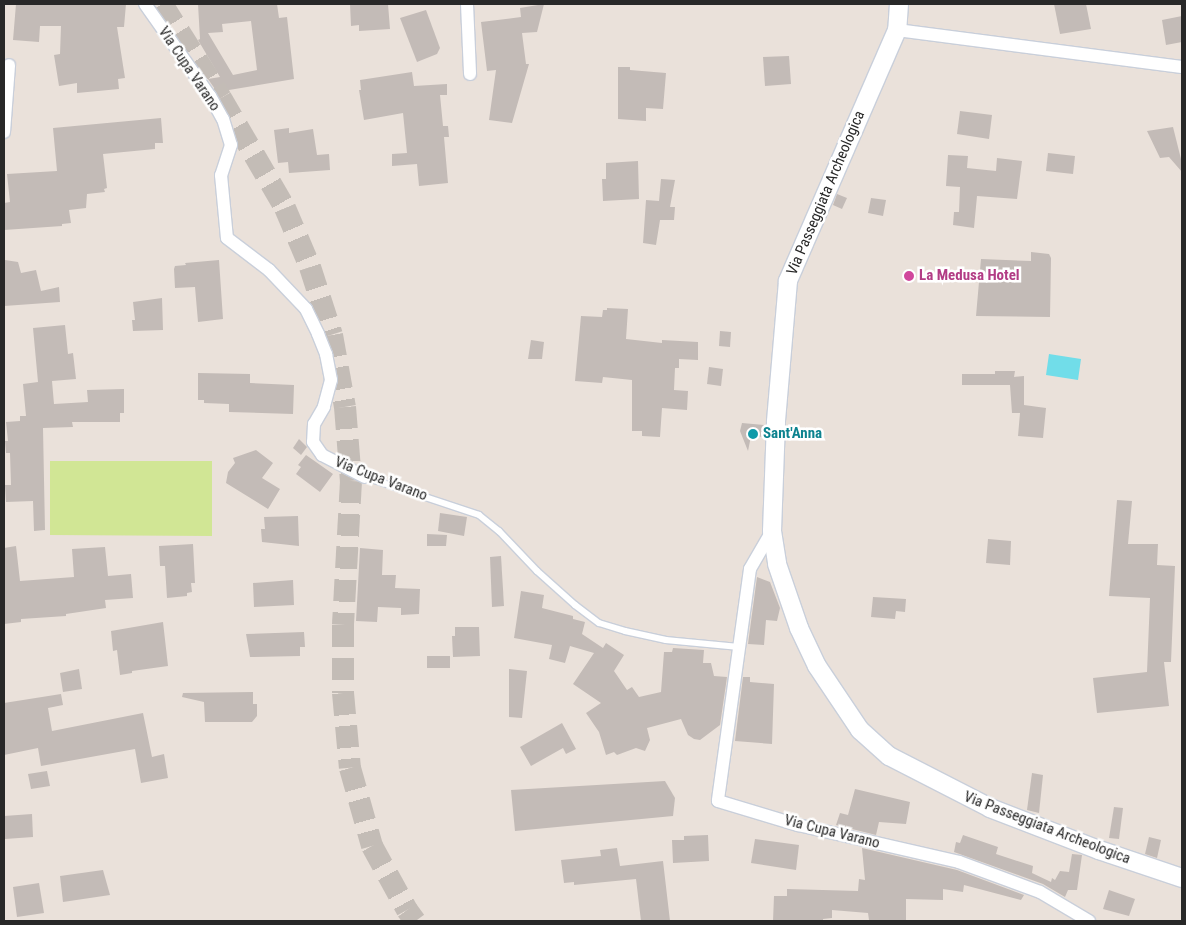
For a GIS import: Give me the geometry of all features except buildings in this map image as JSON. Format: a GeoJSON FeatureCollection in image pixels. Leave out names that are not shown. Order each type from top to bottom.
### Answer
{"type":"FeatureCollection","features":[{"type":"Feature","properties":{"kind":"street","name":"Via Cupa Varano"},"geometry":{"type":"LineString","coordinates":[[144,4],[210,96],[223,119],[231,145],[222,175],[227,238],[269,270],[306,310],[326,354],[331,380],[324,407],[314,424],[313,442],[322,455],[365,477]]}},
{"type":"Feature","properties":{"kind":"street"},"geometry":{"type":"LineString","coordinates":[[467,4],[470,74]]}},
{"type":"Feature","properties":{"kind":"street","name":"Via Passeggiata Archeologica"},"geometry":{"type":"LineString","coordinates":[[899,4],[897,30],[788,281],[777,406],[772,531],[777,564],[800,628],[817,666],[860,730],[889,756],[934,781],[990,808],[1099,850],[1182,878]]}},
{"type":"Feature","properties":{"kind":"street"},"geometry":{"type":"LineString","coordinates":[[897,30],[1182,67]]}},
{"type":"Feature","properties":{"kind":"street"},"geometry":{"type":"LineString","coordinates":[[4,132],[9,65]]}},
{"type":"Feature","properties":{"kind":"street","name":"Via Cupa Varano"},"geometry":{"type":"LineString","coordinates":[[772,531],[750,569],[718,801],[798,825],[959,862],[1040,892],[1089,921]]}},
{"type":"Feature","properties":{"kind":"lane","name":"Via Cupa Varano"},"geometry":{"type":"LineString","coordinates":[[365,477],[479,516],[499,531],[537,571],[575,605],[599,623],[666,640],[738,647]]}},
{"type":"Feature","properties":{"kind":"green space"},"geometry":{"type":"Polygon","coordinates":[[[50,461],[212,461],[212,536],[50,535],[50,461]]]}},
{"type":"Feature","properties":{"kind":"water"},"geometry":{"type":"Polygon","coordinates":[[[1049,354],[1081,359],[1078,380],[1046,375],[1049,354]]]}},
{"type":"Feature","properties":{"kind":"tunnel"},"geometry":{"type":"LineString","coordinates":[[162,4],[221,98],[285,208],[310,267],[332,335],[345,407],[351,481],[343,625],[343,693],[350,768],[372,846],[415,921]]}},
{"type":"Feature","properties":{"kind":"place","name":"La Medusa Hotel"},"geometry":{"type":"Point","coordinates":[909,276]}},
{"type":"Feature","properties":{"kind":"place","name":"Sant'Anna"},"geometry":{"type":"Point","coordinates":[753,434]}}]}
